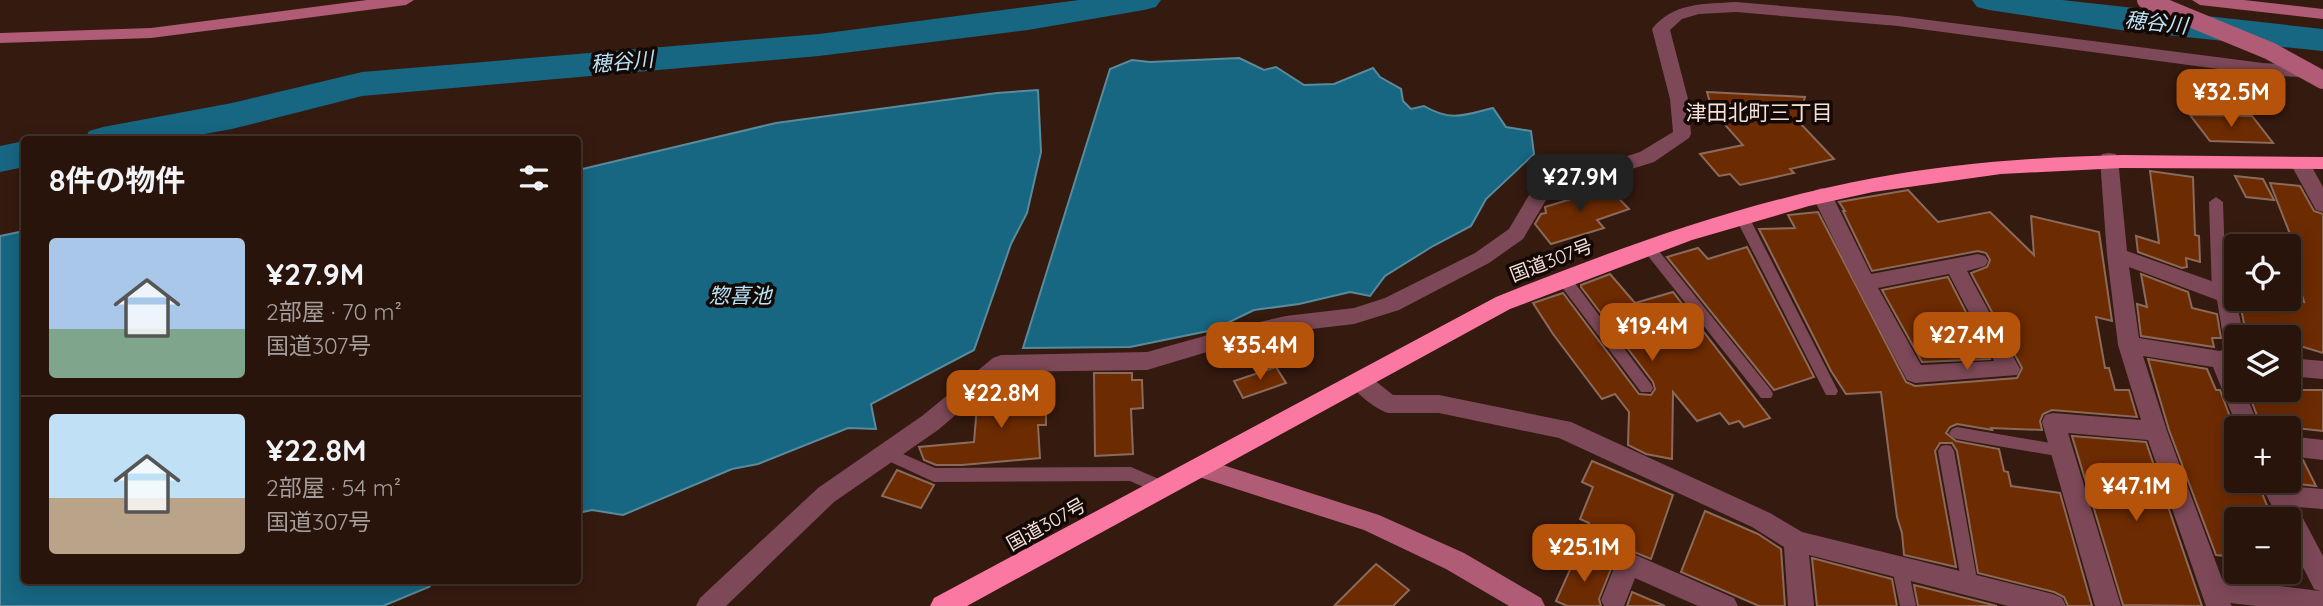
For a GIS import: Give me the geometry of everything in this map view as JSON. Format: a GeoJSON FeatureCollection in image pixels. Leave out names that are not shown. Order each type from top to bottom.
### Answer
{"type":"FeatureCollection","features":[{"type":"Feature","properties":{"kind":"highway","name":"国道307号"},"geometry":{"type":"LineString","coordinates":[[943,606],[1503,303],[1563,278],[1741,215],[1894,181],[1998,167],[2109,159],[2323,163]]}},
{"type":"Feature","properties":{"kind":"street"},"geometry":{"type":"LineString","coordinates":[[0,38],[151,33],[406,0]]}},
{"type":"Feature","properties":{"kind":"street"},"geometry":{"type":"LineString","coordinates":[[2146,0],[2270,51],[2323,80]]}},
{"type":"Feature","properties":{"kind":"street"},"geometry":{"type":"LineString","coordinates":[[2200,0],[2323,14]]}},
{"type":"Feature","properties":{"kind":"street"},"geometry":{"type":"LineString","coordinates":[[2266,0],[2323,7]]}},
{"type":"Feature","properties":{"kind":"street"},"geometry":{"type":"LineString","coordinates":[[709,606],[826,495],[930,423],[1001,364],[1147,360],[1273,327],[1354,316],[1392,304],[1482,258],[1517,234],[1542,190],[1647,157],[1682,134],[1679,99],[1661,29],[1676,15],[1698,9],[1736,7],[1898,21],[2263,69],[2323,72]]}},
{"type":"Feature","properties":{"kind":"street"},"geometry":{"type":"LineString","coordinates":[[2109,159],[2117,255],[2129,345],[2155,431],[2215,597],[2323,603]]}},
{"type":"Feature","properties":{"kind":"street"},"geometry":{"type":"LineString","coordinates":[[2300,163],[2323,205]]}},
{"type":"Feature","properties":{"kind":"street"},"geometry":{"type":"LineString","coordinates":[[1822,195],[1864,283],[1915,374],[2009,369],[1954,265]]}},
{"type":"Feature","properties":{"kind":"street"},"geometry":{"type":"LineString","coordinates":[[2117,255],[2227,295],[2232,325]]}},
{"type":"Feature","properties":{"kind":"street"},"geometry":{"type":"LineString","coordinates":[[1864,283],[1978,261]]}},
{"type":"Feature","properties":{"kind":"street"},"geometry":{"type":"LineString","coordinates":[[2129,345],[2224,361]]}},
{"type":"Feature","properties":{"kind":"street"},"geometry":{"type":"LineString","coordinates":[[2301,368],[2323,370]]}},
{"type":"Feature","properties":{"kind":"street"},"geometry":{"type":"LineString","coordinates":[[1360,381],[1388,404],[1439,404],[1563,429],[1761,520],[1796,541],[1970,585],[2014,601],[2053,606]]}},
{"type":"Feature","properties":{"kind":"street"},"geometry":{"type":"LineString","coordinates":[[2108,606],[2053,422],[2155,431]]}},
{"type":"Feature","properties":{"kind":"street"},"geometry":{"type":"LineString","coordinates":[[2301,447],[2323,450]]}},
{"type":"Feature","properties":{"kind":"street"},"geometry":{"type":"LineString","coordinates":[[1201,468],[1370,522],[1455,561],[1532,606]]}},
{"type":"Feature","properties":{"kind":"street"},"geometry":{"type":"LineString","coordinates":[[2277,493],[2323,581]]}},
{"type":"Feature","properties":{"kind":"street"},"geometry":{"type":"LineString","coordinates":[[2296,493],[2323,499]]}},
{"type":"Feature","properties":{"kind":"street"},"geometry":{"type":"LineString","coordinates":[[1796,541],[1801,606]]}},
{"type":"Feature","properties":{"kind":"street"},"geometry":{"type":"LineString","coordinates":[[1588,545],[1719,605]]}},
{"type":"Feature","properties":{"kind":"street"},"geometry":{"type":"LineString","coordinates":[[1614,600],[1628,563]]}},
{"type":"Feature","properties":{"kind":"lane"},"geometry":{"type":"LineString","coordinates":[[2216,202],[2219,292]]}},
{"type":"Feature","properties":{"kind":"lane"},"geometry":{"type":"LineString","coordinates":[[1741,215],[1831,391]]}},
{"type":"Feature","properties":{"kind":"lane"},"geometry":{"type":"LineString","coordinates":[[1649,248],[1766,394]]}},
{"type":"Feature","properties":{"kind":"lane"},"geometry":{"type":"LineString","coordinates":[[1563,278],[1647,388]]}},
{"type":"Feature","properties":{"kind":"lane"},"geometry":{"type":"LineString","coordinates":[[1957,433],[2062,451]]}},
{"type":"Feature","properties":{"kind":"lane"},"geometry":{"type":"LineString","coordinates":[[1946,451],[1970,585]]}},
{"type":"Feature","properties":{"kind":"lane"},"geometry":{"type":"LineString","coordinates":[[887,453],[934,475],[1131,474],[1162,488]]}},
{"type":"Feature","properties":{"kind":"lane"},"geometry":{"type":"LineString","coordinates":[[1900,568],[1908,606]]}},
{"type":"Feature","properties":{"kind":"water"},"geometry":{"type":"Polygon","coordinates":[[[1239,58],[1264,70],[1276,67],[1304,85],[1334,84],[1373,68],[1380,77],[1401,89],[1403,101],[1411,109],[1424,106],[1442,114],[1458,116],[1493,108],[1506,127],[1531,131],[1534,154],[1486,199],[1471,226],[1385,276],[1370,296],[1350,292],[1299,304],[1254,310],[1213,330],[1130,347],[1023,348],[1110,69],[1132,60],[1150,62],[1239,58]]]}},
{"type":"Feature","properties":{"kind":"water","name":"惣喜池"},"geometry":{"type":"Polygon","coordinates":[[[1038,90],[1041,152],[1027,213],[1011,244],[974,350],[871,404],[876,429],[848,428],[758,464],[732,469],[623,515],[592,510],[581,512],[581,169],[776,123],[997,93],[1038,90]]]}},
{"type":"Feature","properties":{"kind":"water"},"geometry":{"type":"Polygon","coordinates":[[[21,232],[21,584],[432,584],[383,606],[0,606],[0,236],[21,232]]]}},
{"type":"Feature","properties":{"kind":"building"},"geometry":{"type":"Polygon","coordinates":[[[1707,92],[1805,97],[1798,121],[1834,159],[1790,169],[1794,173],[1740,185],[1730,174],[1719,176],[1700,154],[1743,145],[1712,110],[1707,92]]]}},
{"type":"Feature","properties":{"kind":"building"},"geometry":{"type":"Polygon","coordinates":[[[2190,115],[2252,116],[2273,143],[2210,141],[2190,115]]]}},
{"type":"Feature","properties":{"kind":"building"},"geometry":{"type":"Polygon","coordinates":[[[2150,171],[2193,177],[2195,235],[2199,236],[2200,262],[2186,258],[2187,267],[2182,268],[2138,252],[2136,236],[2159,243],[2150,171]]]}},
{"type":"Feature","properties":{"kind":"building"},"geometry":{"type":"Polygon","coordinates":[[[2235,176],[2263,179],[2274,200],[2246,197],[2235,176]]]}},
{"type":"Feature","properties":{"kind":"building"},"geometry":{"type":"Polygon","coordinates":[[[1602,181],[1629,209],[1597,220],[1604,228],[1551,244],[1535,224],[1541,214],[1546,213],[1545,207],[1584,195],[1578,189],[1602,181]]]}},
{"type":"Feature","properties":{"kind":"building"},"geometry":{"type":"Polygon","coordinates":[[[2270,183],[2300,186],[2314,211],[2323,214],[2323,353],[2301,346],[2301,325],[2244,325],[2241,311],[2301,311],[2301,301],[2304,302],[2301,292],[2301,234],[2290,234],[2270,183]]]}},
{"type":"Feature","properties":{"kind":"building"},"geometry":{"type":"Polygon","coordinates":[[[1908,190],[1938,222],[1990,212],[2034,255],[2031,216],[2099,232],[2112,321],[2096,317],[2105,368],[2109,368],[2115,390],[2129,390],[2137,417],[2052,410],[2043,414],[2040,421],[2042,430],[1991,428],[1992,430],[1957,424],[1950,427],[1946,433],[1956,441],[1999,449],[2011,486],[2060,493],[2092,606],[2068,606],[2064,597],[2054,592],[1978,573],[1957,451],[1952,443],[1940,443],[1935,451],[1956,567],[1904,555],[1881,392],[1846,394],[1831,371],[1759,229],[1795,228],[1788,215],[1818,212],[1906,382],[1915,386],[2017,378],[2022,368],[1971,273],[1987,267],[1990,260],[1986,253],[1978,251],[1872,271],[1839,202],[1908,190]]]}},
{"type":"Feature","properties":{"kind":"building"},"geometry":{"type":"Polygon","coordinates":[[[1747,247],[1814,377],[1774,390],[1667,257],[1698,248],[1708,259],[1747,247]]]}},
{"type":"Feature","properties":{"kind":"building"},"geometry":{"type":"Polygon","coordinates":[[[1610,274],[1635,303],[1673,292],[1770,418],[1744,427],[1739,421],[1729,424],[1720,413],[1697,421],[1673,392],[1672,459],[1646,454],[1628,445],[1629,412],[1615,394],[1602,399],[1533,303],[1563,293],[1639,394],[1651,395],[1655,389],[1653,382],[1581,287],[1610,274]]]}},
{"type":"Feature","properties":{"kind":"building"},"geometry":{"type":"Polygon","coordinates":[[[2141,274],[2188,292],[2192,308],[2217,314],[2221,338],[2212,338],[2214,347],[2141,336],[2137,304],[2147,307],[2141,274]]]}},
{"type":"Feature","properties":{"kind":"building"},"geometry":{"type":"Polygon","coordinates":[[[1948,277],[1990,359],[1922,362],[1882,290],[1948,277]]]}},
{"type":"Feature","properties":{"kind":"building"},"geometry":{"type":"Polygon","coordinates":[[[2148,359],[2207,369],[2216,390],[2220,390],[2230,416],[2224,416],[2224,493],[2262,493],[2268,507],[2224,507],[2224,556],[2216,555],[2169,430],[2148,359]]]}},
{"type":"Feature","properties":{"kind":"building"},"geometry":{"type":"Polygon","coordinates":[[[1276,367],[1286,383],[1243,398],[1234,381],[1276,367]]]}},
{"type":"Feature","properties":{"kind":"building"},"geometry":{"type":"Polygon","coordinates":[[[1094,373],[1132,373],[1132,380],[1142,380],[1143,408],[1131,409],[1133,454],[1095,456],[1094,373]]]}},
{"type":"Feature","properties":{"kind":"building"},"geometry":{"type":"Polygon","coordinates":[[[1018,374],[1046,374],[1046,425],[1038,425],[1040,458],[962,465],[936,465],[924,460],[919,447],[974,442],[977,406],[1016,405],[1018,374]]]}},
{"type":"Feature","properties":{"kind":"building"},"geometry":{"type":"Polygon","coordinates":[[[2301,390],[2323,390],[2323,431],[2301,429],[2301,416],[2257,416],[2252,402],[2301,402],[2301,390]]]}},
{"type":"Feature","properties":{"kind":"building"},"geometry":{"type":"Polygon","coordinates":[[[2072,436],[2146,442],[2202,606],[2123,605],[2072,436]]]}},
{"type":"Feature","properties":{"kind":"building"},"geometry":{"type":"Polygon","coordinates":[[[2301,460],[2303,460],[2316,486],[2301,484],[2301,460]]]}},
{"type":"Feature","properties":{"kind":"building"},"geometry":{"type":"Polygon","coordinates":[[[1592,461],[1673,495],[1651,559],[1585,532],[1589,523],[1580,519],[1593,487],[1582,482],[1592,461]]]}},
{"type":"Feature","properties":{"kind":"building"},"geometry":{"type":"Polygon","coordinates":[[[897,470],[934,485],[921,508],[882,496],[897,470]]]}},
{"type":"Feature","properties":{"kind":"building"},"geometry":{"type":"Polygon","coordinates":[[[1705,511],[1758,534],[1781,549],[1785,606],[1759,606],[1681,572],[1705,511]]]}},
{"type":"Feature","properties":{"kind":"building"},"geometry":{"type":"Polygon","coordinates":[[[1577,554],[1611,569],[1599,599],[1601,606],[1567,606],[1556,601],[1577,554]]]}},
{"type":"Feature","properties":{"kind":"building"},"geometry":{"type":"Polygon","coordinates":[[[1812,558],[1892,579],[1897,606],[1817,606],[1812,558]]]}},
{"type":"Feature","properties":{"kind":"building"},"geometry":{"type":"Polygon","coordinates":[[[1376,564],[1409,590],[1393,606],[1334,606],[1376,564]]]}},
{"type":"Feature","properties":{"kind":"building"},"geometry":{"type":"Polygon","coordinates":[[[1914,585],[1997,606],[1918,606],[1914,585]]]}},
{"type":"Feature","properties":{"kind":"building"},"geometry":{"type":"Polygon","coordinates":[[[1632,592],[1665,606],[1627,606],[1632,592]]]}},
{"type":"Feature","properties":{"kind":"waterway","name":"穂谷川"},"geometry":{"type":"LineString","coordinates":[[124,136],[232,116],[362,84],[819,45],[1028,19],[1144,0]]}},
{"type":"Feature","properties":{"kind":"waterway","name":"穂谷川"},"geometry":{"type":"LineString","coordinates":[[1989,0],[2127,20],[2323,40]]}},
{"type":"Feature","properties":{"kind":"waterway","name":"穂谷川"},"geometry":{"type":"LineString","coordinates":[[0,159],[21,155]]}},
{"type":"Feature","properties":{"kind":"district","name":"津田北町三丁目"},"geometry":{"type":"Point","coordinates":[1759,113]}}]}
